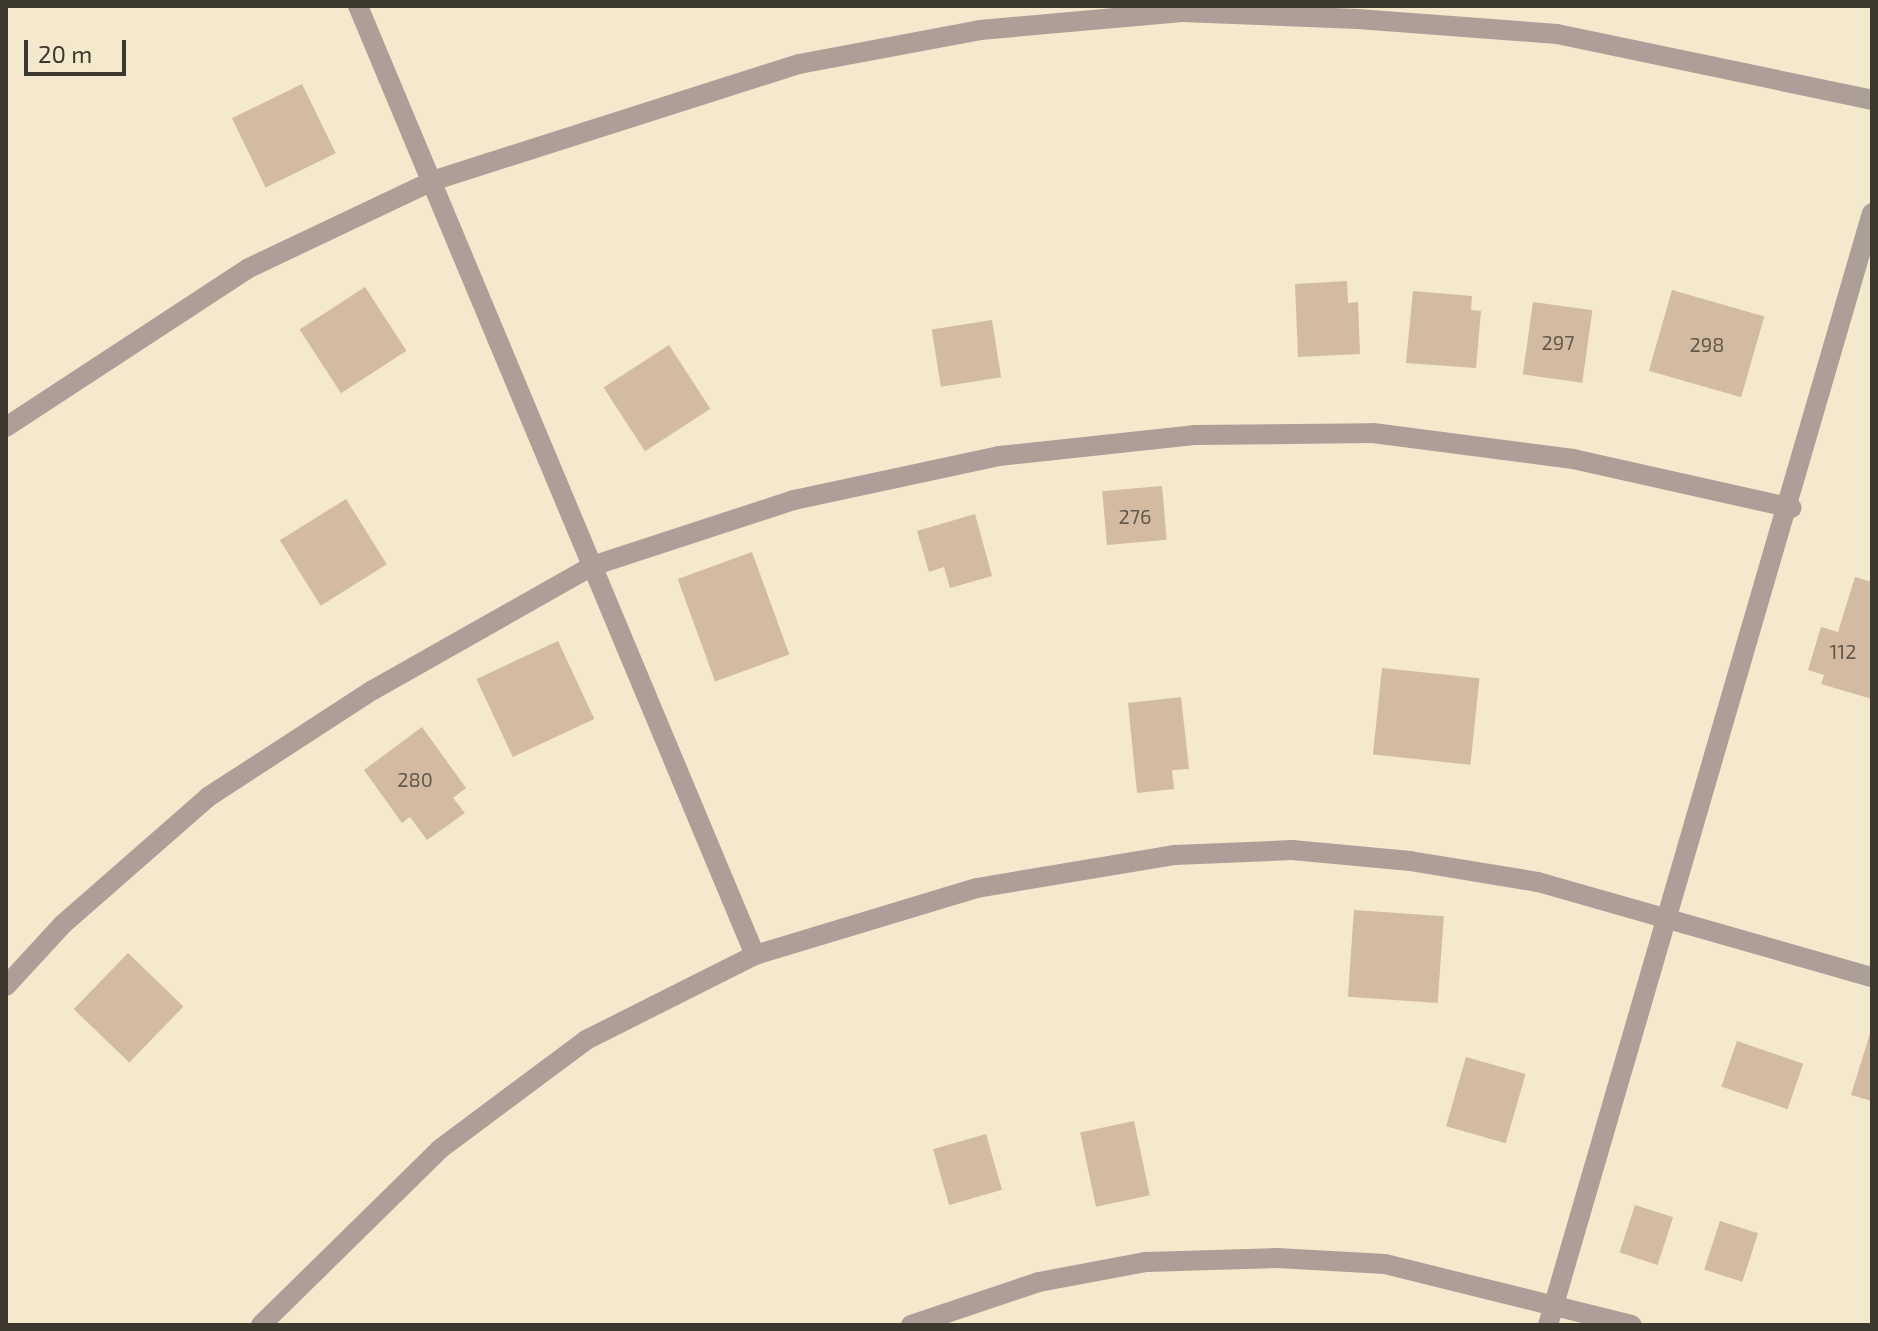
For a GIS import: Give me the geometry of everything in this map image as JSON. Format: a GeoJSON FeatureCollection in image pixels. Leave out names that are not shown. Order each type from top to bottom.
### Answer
{"type":"FeatureCollection","features":[{"type":"Feature","properties":{"kind":"lane"},"geometry":{"type":"LineString","coordinates":[[358,6],[755,955]]}},
{"type":"Feature","properties":{"kind":"lane"},"geometry":{"type":"LineString","coordinates":[[6,427],[249,268],[432,181],[799,64],[980,30],[1182,12],[1557,34],[1872,100]]}},
{"type":"Feature","properties":{"kind":"lane"},"geometry":{"type":"LineString","coordinates":[[1548,1325],[1792,508],[1872,213]]}},
{"type":"Feature","properties":{"kind":"lane"},"geometry":{"type":"LineString","coordinates":[[6,986],[62,925],[208,797],[373,690],[592,566],[852,488],[999,456],[1194,435],[1373,433],[1573,459],[1792,508]]}},
{"type":"Feature","properties":{"kind":"lane"},"geometry":{"type":"LineString","coordinates":[[261,1325],[368,1213],[510,1094],[586,1040],[755,955],[896,910],[1077,867],[1292,850],[1538,882],[1872,977]]}},
{"type":"Feature","properties":{"kind":"lane"},"geometry":{"type":"LineString","coordinates":[[911,1325],[1039,1282],[1146,1262],[1385,1264],[1556,1302],[1632,1325]]}},
{"type":"Feature","properties":{"kind":"building"},"geometry":{"type":"Polygon","coordinates":[[[302,84],[336,153],[266,187],[232,118],[302,84]]]}},
{"type":"Feature","properties":{"kind":"building"},"geometry":{"type":"Polygon","coordinates":[[[1347,281],[1348,303],[1358,302],[1360,354],[1298,357],[1295,284],[1347,281]]]}},
{"type":"Feature","properties":{"kind":"building"},"geometry":{"type":"Polygon","coordinates":[[[365,287],[406,351],[341,393],[300,329],[365,287]]]}},
{"type":"Feature","properties":{"kind":"building"},"geometry":{"type":"Polygon","coordinates":[[[1672,290],[1764,316],[1741,397],[1649,371],[1672,290]]]}},
{"type":"Feature","properties":{"kind":"building"},"geometry":{"type":"Polygon","coordinates":[[[1413,291],[1472,296],[1471,310],[1481,311],[1476,368],[1406,363],[1413,291]]]}},
{"type":"Feature","properties":{"kind":"building"},"geometry":{"type":"Polygon","coordinates":[[[1533,302],[1592,310],[1582,383],[1523,374],[1533,302]]]}},
{"type":"Feature","properties":{"kind":"building"},"geometry":{"type":"Polygon","coordinates":[[[992,320],[1001,377],[941,387],[932,330],[992,320]]]}},
{"type":"Feature","properties":{"kind":"building"},"geometry":{"type":"Polygon","coordinates":[[[669,345],[710,409],[645,451],[604,387],[669,345]]]}},
{"type":"Feature","properties":{"kind":"building"},"geometry":{"type":"Polygon","coordinates":[[[1162,486],[1167,540],[1107,545],[1102,491],[1162,486]]]}},
{"type":"Feature","properties":{"kind":"building"},"geometry":{"type":"Polygon","coordinates":[[[346,499],[387,564],[321,606],[280,540],[346,499]]]}},
{"type":"Feature","properties":{"kind":"building"},"geometry":{"type":"Polygon","coordinates":[[[975,514],[992,576],[950,588],[944,567],[929,572],[917,531],[975,514]]]}},
{"type":"Feature","properties":{"kind":"building"},"geometry":{"type":"Polygon","coordinates":[[[752,552],[789,654],[715,681],[678,579],[752,552]]]}},
{"type":"Feature","properties":{"kind":"building"},"geometry":{"type":"Polygon","coordinates":[[[1855,577],[1872,582],[1872,699],[1821,684],[1824,675],[1808,670],[1821,627],[1838,632],[1855,577]]]}},
{"type":"Feature","properties":{"kind":"building"},"geometry":{"type":"Polygon","coordinates":[[[558,641],[594,719],[513,757],[476,679],[558,641]]]}},
{"type":"Feature","properties":{"kind":"building"},"geometry":{"type":"Polygon","coordinates":[[[1382,668],[1479,678],[1470,765],[1373,755],[1382,668]]]}},
{"type":"Feature","properties":{"kind":"building"},"geometry":{"type":"Polygon","coordinates":[[[1181,697],[1189,769],[1172,770],[1174,789],[1137,793],[1128,703],[1181,697]]]}},
{"type":"Feature","properties":{"kind":"building"},"geometry":{"type":"Polygon","coordinates":[[[422,727],[466,788],[453,798],[465,813],[427,840],[410,817],[402,823],[364,770],[422,727]]]}},
{"type":"Feature","properties":{"kind":"building"},"geometry":{"type":"Polygon","coordinates":[[[1354,910],[1444,916],[1438,1003],[1348,997],[1354,910]]]}},
{"type":"Feature","properties":{"kind":"building"},"geometry":{"type":"Polygon","coordinates":[[[128,953],[183,1006],[129,1063],[74,1009],[128,953]]]}},
{"type":"Feature","properties":{"kind":"building"},"geometry":{"type":"Polygon","coordinates":[[[1872,1027],[1872,1101],[1851,1095],[1872,1027]]]}},
{"type":"Feature","properties":{"kind":"building"},"geometry":{"type":"Polygon","coordinates":[[[1737,1041],[1803,1064],[1788,1109],[1721,1086],[1737,1041]]]}},
{"type":"Feature","properties":{"kind":"building"},"geometry":{"type":"Polygon","coordinates":[[[1466,1057],[1526,1074],[1506,1143],[1446,1126],[1466,1057]]]}},
{"type":"Feature","properties":{"kind":"building"},"geometry":{"type":"Polygon","coordinates":[[[1134,1121],[1150,1195],[1096,1207],[1080,1132],[1134,1121]]]}},
{"type":"Feature","properties":{"kind":"building"},"geometry":{"type":"Polygon","coordinates":[[[986,1134],[1002,1190],[949,1205],[933,1149],[986,1134]]]}},
{"type":"Feature","properties":{"kind":"building"},"geometry":{"type":"Polygon","coordinates":[[[1635,1205],[1673,1217],[1658,1265],[1620,1253],[1635,1205]]]}},
{"type":"Feature","properties":{"kind":"building"},"geometry":{"type":"Polygon","coordinates":[[[1720,1221],[1758,1233],[1742,1282],[1704,1270],[1720,1221]]]}}]}
